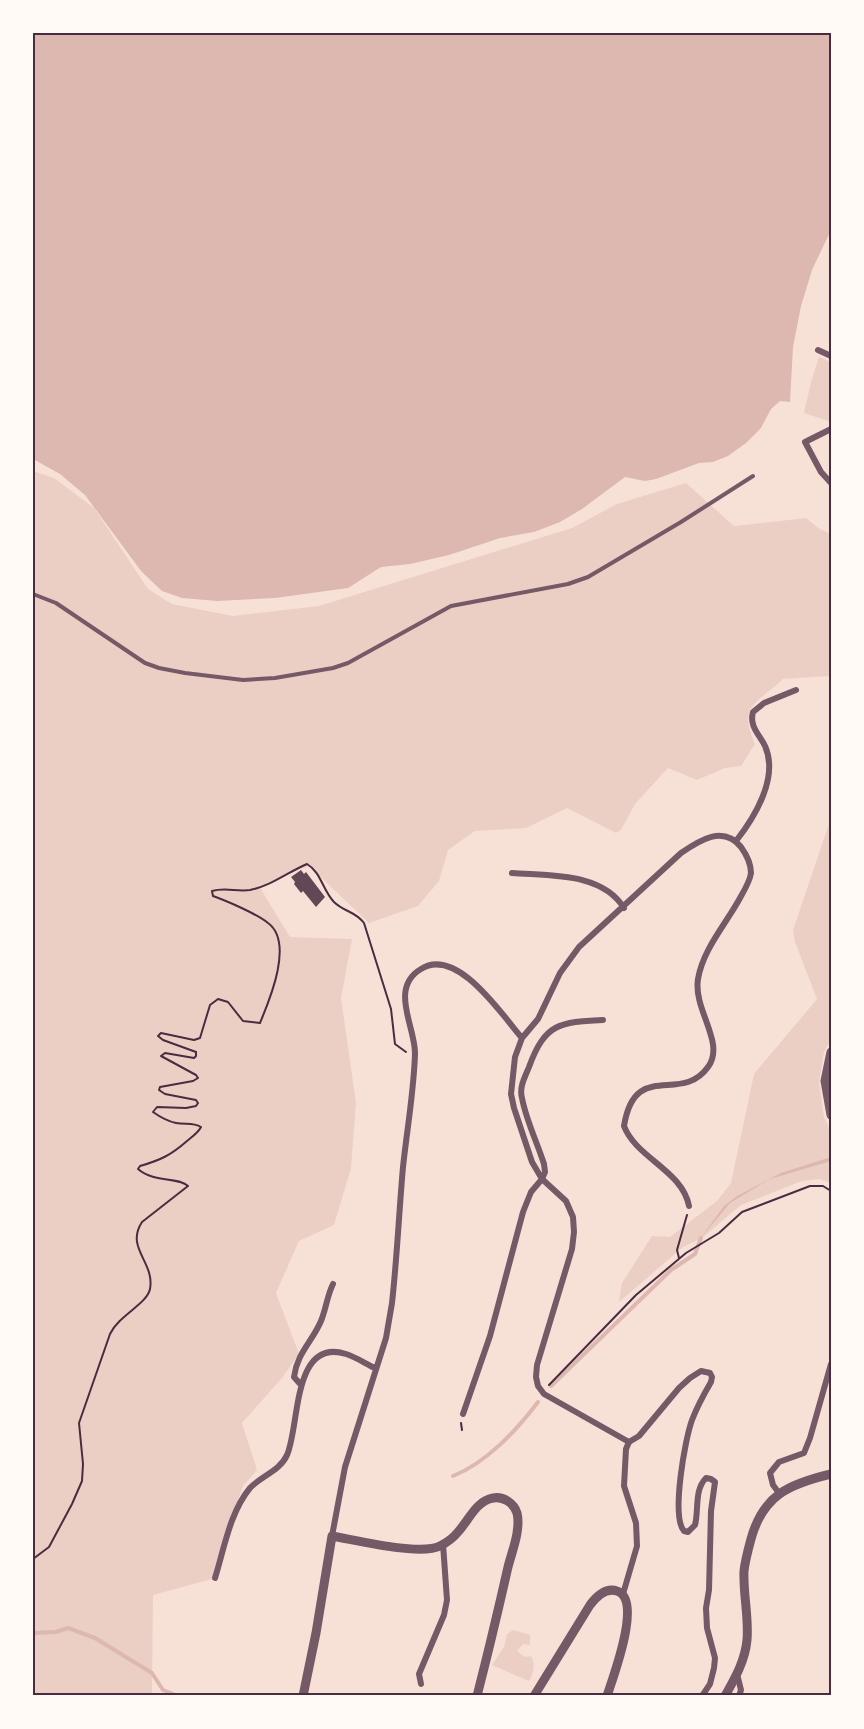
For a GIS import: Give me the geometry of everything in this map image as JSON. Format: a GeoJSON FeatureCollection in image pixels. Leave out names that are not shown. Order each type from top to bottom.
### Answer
{"type":"FeatureCollection","features":[{"type":"Feature","properties":{"kind":"street"},"geometry":{"type":"LineString","coordinates":[[818,350],[831,356]]}},
{"type":"Feature","properties":{"kind":"street"},"geometry":{"type":"LineString","coordinates":[[831,429],[805,442],[821,472],[831,483]]}},
{"type":"Feature","properties":{"kind":"street"},"geometry":{"type":"LineString","coordinates":[[736,841],[755,811],[763,793],[770,762],[765,745],[752,723],[753,712],[764,703],[796,690]]}},
{"type":"Feature","properties":{"kind":"street"},"geometry":{"type":"LineString","coordinates":[[629,1442],[552,1400],[538,1386],[537,1365],[572,1249],[573,1216],[566,1202],[542,1179],[532,1162],[511,1094],[515,1057],[522,1038],[538,1019],[560,973],[579,947],[624,908],[681,853],[699,840],[717,835],[736,841],[746,854],[751,873],[745,889],[708,952],[698,982],[699,1004],[713,1040],[714,1054],[710,1065],[702,1075],[688,1083],[649,1086],[641,1090],[634,1098],[624,1126],[640,1148],[678,1185],[689,1206]]}},
{"type":"Feature","properties":{"kind":"street"},"geometry":{"type":"LineString","coordinates":[[512,873],[589,882],[612,894],[624,908]]}},
{"type":"Feature","properties":{"kind":"street"},"geometry":{"type":"LineString","coordinates":[[303,1696],[345,1467],[386,1338],[392,1303],[414,1056],[404,993],[411,977],[422,967],[442,964],[461,972],[499,1010],[522,1038]]}},
{"type":"Feature","properties":{"kind":"street"},"geometry":{"type":"LineString","coordinates":[[463,1414],[490,1336],[523,1212],[531,1192],[542,1179],[544,1172],[544,1164],[522,1098],[522,1084],[538,1046],[556,1027],[573,1021],[603,1020]]}},
{"type":"Feature","properties":{"kind":"street"},"geometry":{"type":"LineString","coordinates":[[831,1052],[825,1081],[831,1115]]}},
{"type":"Feature","properties":{"kind":"street"},"geometry":{"type":"LineString","coordinates":[[301,1385],[294,1377],[296,1366],[300,1355],[320,1324],[333,1284]]}},
{"type":"Feature","properties":{"kind":"street"},"geometry":{"type":"LineString","coordinates":[[215,1578],[234,1517],[243,1497],[259,1479],[276,1468],[287,1455],[301,1385],[311,1363],[320,1356],[333,1352],[346,1354],[375,1368]]}},
{"type":"Feature","properties":{"kind":"street"},"geometry":{"type":"LineString","coordinates":[[779,1493],[773,1485],[770,1473],[778,1462],[804,1453],[831,1364]]}},
{"type":"Feature","properties":{"kind":"street"},"geometry":{"type":"LineString","coordinates":[[623,1594],[637,1546],[636,1523],[624,1486],[626,1449],[629,1442],[639,1436],[690,1378],[701,1371],[710,1373],[711,1382],[696,1410],[687,1434],[679,1493],[680,1526],[688,1532],[695,1525],[699,1488],[702,1482],[706,1478],[715,1482],[711,1511],[709,1590],[706,1608],[707,1628],[715,1658],[710,1684],[702,1696]]}},
{"type":"Feature","properties":{"kind":"street"},"geometry":{"type":"LineString","coordinates":[[726,1696],[743,1662],[747,1642],[744,1571],[747,1553],[759,1516],[779,1493],[802,1482],[831,1474]]}},
{"type":"Feature","properties":{"kind":"street"},"geometry":{"type":"LineString","coordinates":[[332,1536],[423,1550],[440,1546],[456,1535],[477,1506],[486,1499],[496,1497],[510,1501],[517,1513],[517,1527],[499,1612],[477,1696]]}},
{"type":"Feature","properties":{"kind":"street"},"geometry":{"type":"LineString","coordinates":[[421,1684],[419,1674],[444,1615],[447,1600],[444,1544]]}},
{"type":"Feature","properties":{"kind":"street"},"geometry":{"type":"LineString","coordinates":[[534,1696],[596,1597],[608,1590],[616,1590],[623,1594],[628,1610],[626,1630],[607,1696]]}},
{"type":"Feature","properties":{"kind":"street"},"geometry":{"type":"LineString","coordinates":[[737,1674],[741,1690],[739,1696]]}},
{"type":"Feature","properties":{"kind":"lane"},"geometry":{"type":"LineString","coordinates":[[33,594],[56,603],[145,663],[159,668],[243,680],[303,674],[348,663],[451,606],[568,584],[588,577],[753,476]]}},
{"type":"Feature","properties":{"kind":"path"},"geometry":{"type":"LineString","coordinates":[[33,1559],[49,1546],[82,1481],[83,1464],[79,1423],[110,1334],[123,1316],[149,1293],[150,1275],[138,1248],[136,1236],[138,1228],[142,1222],[188,1186],[184,1183],[154,1179],[138,1170],[140,1166],[160,1160],[175,1152],[201,1127],[196,1124],[176,1123],[153,1112],[157,1107],[186,1108],[196,1106],[198,1103],[196,1100],[165,1094],[159,1090],[160,1087],[194,1082],[198,1078],[161,1056],[165,1053],[194,1058],[196,1052],[158,1036],[160,1033],[194,1040],[200,1038],[210,1005],[218,999],[228,1002],[243,1022],[260,1023],[275,981],[280,959],[279,936],[269,923],[213,896],[212,891],[230,888],[248,890],[269,884],[307,864],[313,867],[332,900],[342,909],[359,916],[364,924],[391,1009],[395,1044],[401,1050],[414,1056]]}},
{"type":"Feature","properties":{"kind":"path"},"geometry":{"type":"LineString","coordinates":[[548,1384],[636,1295],[687,1252],[705,1243],[742,1212],[810,1186],[823,1186],[831,1191]]}},
{"type":"Feature","properties":{"kind":"path"},"geometry":{"type":"LineString","coordinates":[[679,1259],[677,1250],[689,1206]]}},
{"type":"Feature","properties":{"kind":"shaded area"},"geometry":{"type":"Polygon","coordinates":[[[33,33],[831,33],[831,230],[812,270],[801,306],[793,347],[790,402],[780,401],[771,409],[761,428],[728,456],[713,462],[699,463],[656,479],[645,481],[625,477],[582,509],[560,522],[534,532],[500,538],[449,555],[410,564],[381,567],[348,588],[275,598],[217,601],[182,598],[162,591],[141,571],[85,495],[60,474],[33,459],[33,33]]]}},
{"type":"Feature","properties":{"kind":"shaded area"},"geometry":{"type":"Polygon","coordinates":[[[819,357],[831,362],[831,422],[804,413],[819,357]]]}},
{"type":"Feature","properties":{"kind":"shaded area"},"geometry":{"type":"Polygon","coordinates":[[[33,471],[54,478],[94,508],[148,589],[172,604],[233,616],[319,606],[572,528],[617,504],[686,483],[734,526],[806,518],[818,528],[831,534],[831,676],[783,679],[758,700],[749,712],[748,720],[755,744],[741,766],[725,768],[697,780],[668,768],[635,804],[621,830],[616,833],[567,808],[526,828],[475,831],[448,850],[439,881],[418,906],[369,923],[309,866],[259,886],[290,937],[352,939],[341,998],[356,1103],[351,1168],[334,1225],[299,1241],[276,1293],[299,1354],[282,1378],[242,1423],[257,1470],[243,1486],[221,1545],[212,1579],[153,1595],[152,1696],[33,1696],[33,471]]]}},
{"type":"Feature","properties":{"kind":"shaded area"},"geometry":{"type":"Polygon","coordinates":[[[831,818],[831,1039],[824,1052],[819,1082],[824,1117],[831,1132],[831,1183],[819,1179],[802,1181],[741,1205],[702,1238],[683,1247],[619,1302],[622,1283],[652,1236],[670,1237],[717,1201],[731,1183],[754,1074],[817,999],[795,942],[793,930],[831,818]]]}},
{"type":"Feature","properties":{"kind":"shaded area"},"geometry":{"type":"Polygon","coordinates":[[[831,1157],[828,1162],[770,1179],[730,1203],[699,1240],[724,1206],[737,1196],[781,1173],[831,1157]]]}},
{"type":"Feature","properties":{"kind":"shaded area"},"geometry":{"type":"Polygon","coordinates":[[[513,1630],[530,1635],[530,1645],[523,1644],[517,1651],[533,1659],[532,1676],[529,1681],[492,1665],[504,1647],[507,1634],[513,1630]]]}},
{"type":"Feature","properties":{"kind":"building"},"geometry":{"type":"Polygon","coordinates":[[[301,870],[304,874],[306,872],[325,897],[316,907],[303,891],[301,893],[291,877],[301,870]]]}},
{"type":"Feature","properties":{"kind":"waterway"},"geometry":{"type":"LineString","coordinates":[[551,1386],[671,1270],[695,1254],[701,1238]]}},
{"type":"Feature","properties":{"kind":"waterway"},"geometry":{"type":"LineString","coordinates":[[453,1476],[477,1463],[500,1445],[538,1402]]}},
{"type":"Feature","properties":{"kind":"waterway"},"geometry":{"type":"LineString","coordinates":[[33,1633],[56,1632],[68,1628],[95,1638],[152,1673],[163,1690],[178,1696]]}}]}
